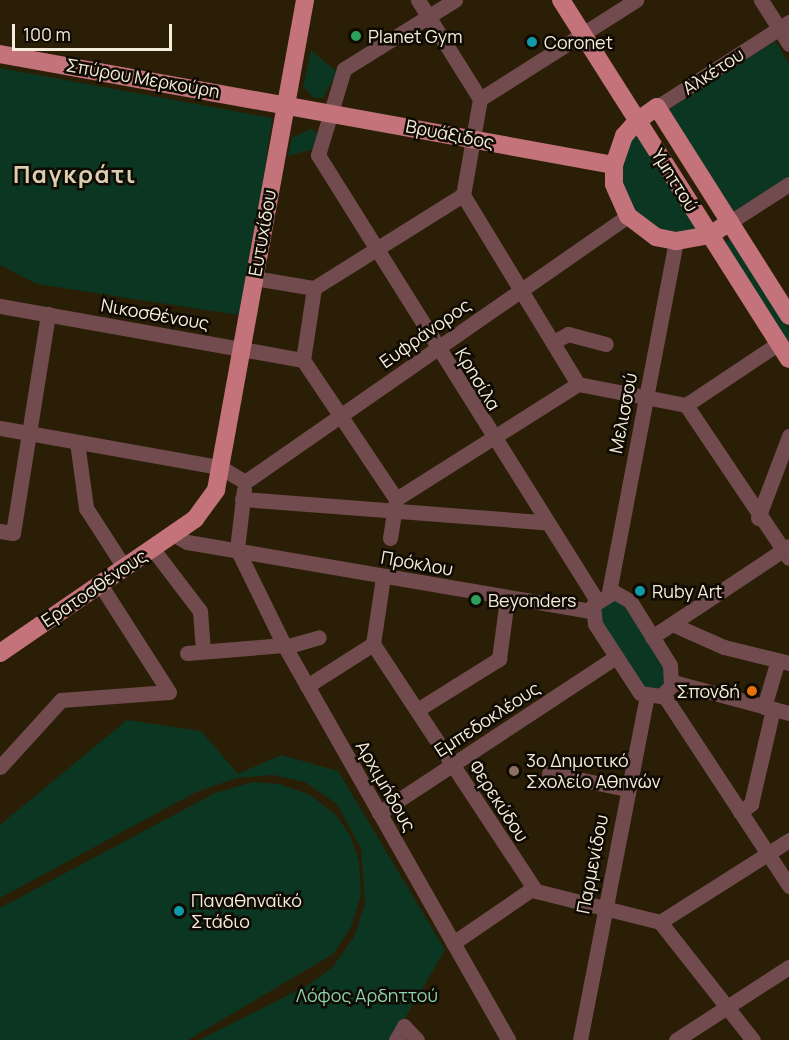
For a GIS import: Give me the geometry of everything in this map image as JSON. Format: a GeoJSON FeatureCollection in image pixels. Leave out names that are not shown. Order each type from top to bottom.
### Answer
{"type":"FeatureCollection","features":[{"type":"Feature","properties":{"kind":"main road","name":"Ευτυχίδου"},"geometry":{"type":"LineString","coordinates":[[218,474],[305,0]]}},
{"type":"Feature","properties":{"kind":"main road","name":"Υμηττού"},"geometry":{"type":"LineString","coordinates":[[561,0],[789,359]]}},
{"type":"Feature","properties":{"kind":"main road","name":"Σπύρου Μερκούρη"},"geometry":{"type":"LineString","coordinates":[[0,54],[285,103]]}},
{"type":"Feature","properties":{"kind":"main road","name":"Βρυάξιδος"},"geometry":{"type":"LineString","coordinates":[[285,103],[614,165]]}},
{"type":"Feature","properties":{"kind":"main road","name":"Υμηττού"},"geometry":{"type":"LineString","coordinates":[[657,107],[789,316]]}},
{"type":"Feature","properties":{"kind":"main road","name":"Αλκέτου"},"geometry":{"type":"LineString","coordinates":[[614,165],[624,136],[638,121],[657,107]]}},
{"type":"Feature","properties":{"kind":"main road"},"geometry":{"type":"LineString","coordinates":[[614,165],[614,184],[628,216],[656,237],[676,241],[710,235],[730,222]]}},
{"type":"Feature","properties":{"kind":"main road","name":"Ερατοσθένους"},"geometry":{"type":"LineString","coordinates":[[0,653],[173,534],[211,500],[218,474]]}},
{"type":"Feature","properties":{"kind":"street"},"geometry":{"type":"LineString","coordinates":[[418,0],[480,99],[463,195],[578,384]]}},
{"type":"Feature","properties":{"kind":"street","name":"Κρησίλα"},"geometry":{"type":"LineString","coordinates":[[455,0],[344,69],[319,159],[544,522],[599,601],[616,657],[646,696]]}},
{"type":"Feature","properties":{"kind":"street"},"geometry":{"type":"LineString","coordinates":[[480,99],[636,0]]}},
{"type":"Feature","properties":{"kind":"street"},"geometry":{"type":"LineString","coordinates":[[761,0],[784,25],[789,44]]}},
{"type":"Feature","properties":{"kind":"street","name":"Αλκέτου"},"geometry":{"type":"LineString","coordinates":[[657,107],[784,25]]}},
{"type":"Feature","properties":{"kind":"street"},"geometry":{"type":"LineString","coordinates":[[730,222],[789,184]]}},
{"type":"Feature","properties":{"kind":"street"},"geometry":{"type":"LineString","coordinates":[[254,278],[314,288],[463,195]]}},
{"type":"Feature","properties":{"kind":"street","name":"Ευφράνορος"},"geometry":{"type":"LineString","coordinates":[[245,482],[628,216]]}},
{"type":"Feature","properties":{"kind":"street","name":"Μελισσού"},"geometry":{"type":"LineString","coordinates":[[599,601],[646,396],[676,241]]}},
{"type":"Feature","properties":{"kind":"street"},"geometry":{"type":"LineString","coordinates":[[314,288],[303,360],[395,505],[390,538]]}},
{"type":"Feature","properties":{"kind":"street","name":"Νικοσθένους"},"geometry":{"type":"LineString","coordinates":[[0,306],[303,360]]}},
{"type":"Feature","properties":{"kind":"street"},"geometry":{"type":"LineString","coordinates":[[7,532],[29,434],[48,314]]}},
{"type":"Feature","properties":{"kind":"street"},"geometry":{"type":"LineString","coordinates":[[553,342],[568,334],[606,344]]}},
{"type":"Feature","properties":{"kind":"street"},"geometry":{"type":"LineString","coordinates":[[686,405],[778,343]]}},
{"type":"Feature","properties":{"kind":"street"},"geometry":{"type":"LineString","coordinates":[[395,505],[491,437],[578,384],[686,405],[758,518],[787,551],[652,637]]}},
{"type":"Feature","properties":{"kind":"street"},"geometry":{"type":"LineString","coordinates":[[0,428],[77,442],[245,482],[237,549]]}},
{"type":"Feature","properties":{"kind":"street"},"geometry":{"type":"LineString","coordinates":[[758,518],[789,436]]}},
{"type":"Feature","properties":{"kind":"street"},"geometry":{"type":"LineString","coordinates":[[77,442],[86,508],[124,567]]}},
{"type":"Feature","properties":{"kind":"street"},"geometry":{"type":"LineString","coordinates":[[242,499],[395,505],[544,522]]}},
{"type":"Feature","properties":{"kind":"street","name":"Πρόκλου"},"geometry":{"type":"LineString","coordinates":[[173,534],[187,542],[237,549],[507,599],[599,601]]}},
{"type":"Feature","properties":{"kind":"street"},"geometry":{"type":"LineString","coordinates":[[152,548],[200,611],[203,651]]}},
{"type":"Feature","properties":{"kind":"street","name":"Αρχιμήδους"},"geometry":{"type":"LineString","coordinates":[[237,549],[284,646],[508,1040]]}},
{"type":"Feature","properties":{"kind":"street"},"geometry":{"type":"LineString","coordinates":[[307,686],[373,644],[383,577]]}},
{"type":"Feature","properties":{"kind":"street"},"geometry":{"type":"LineString","coordinates":[[0,767],[61,700],[169,692],[100,584]]}},
{"type":"Feature","properties":{"kind":"street"},"geometry":{"type":"LineString","coordinates":[[599,601],[626,596],[670,665],[673,682],[663,694],[646,696]]}},
{"type":"Feature","properties":{"kind":"street"},"geometry":{"type":"LineString","coordinates":[[417,710],[499,659],[507,599]]}},
{"type":"Feature","properties":{"kind":"street"},"geometry":{"type":"LineString","coordinates":[[672,624],[783,663],[769,708],[751,804],[740,812]]}},
{"type":"Feature","properties":{"kind":"street"},"geometry":{"type":"LineString","coordinates":[[187,652],[284,646],[319,637]]}},
{"type":"Feature","properties":{"kind":"street","name":"Φερεκύδου"},"geometry":{"type":"LineString","coordinates":[[373,644],[532,888]]}},
{"type":"Feature","properties":{"kind":"street","name":"Εμπεδοκλέους"},"geometry":{"type":"LineString","coordinates":[[379,813],[616,657]]}},
{"type":"Feature","properties":{"kind":"street"},"geometry":{"type":"LineString","coordinates":[[673,682],[789,714]]}},
{"type":"Feature","properties":{"kind":"street"},"geometry":{"type":"LineString","coordinates":[[663,694],[789,885]]}},
{"type":"Feature","properties":{"kind":"street","name":"Παρμενίδου"},"geometry":{"type":"LineString","coordinates":[[580,1040],[603,906],[646,696]]}},
{"type":"Feature","properties":{"kind":"street"},"geometry":{"type":"LineString","coordinates":[[549,773],[626,789]]}},
{"type":"Feature","properties":{"kind":"street"},"geometry":{"type":"LineString","coordinates":[[660,922],[789,840]]}},
{"type":"Feature","properties":{"kind":"street"},"geometry":{"type":"LineString","coordinates":[[453,943],[532,888],[660,922],[753,1040]]}},
{"type":"Feature","properties":{"kind":"street"},"geometry":{"type":"LineString","coordinates":[[676,1040],[789,967]]}},
{"type":"Feature","properties":{"kind":"street"},"geometry":{"type":"LineString","coordinates":[[400,1033],[417,1040]]}},
{"type":"Feature","properties":{"kind":"green space"},"geometry":{"type":"Polygon","coordinates":[[[775,41],[789,64],[789,176],[730,214],[665,112],[775,41]]]}},
{"type":"Feature","properties":{"kind":"green space"},"geometry":{"type":"Polygon","coordinates":[[[311,50],[337,72],[323,98],[314,98],[303,86],[311,50]]]}},
{"type":"Feature","properties":{"kind":"green space"},"geometry":{"type":"Polygon","coordinates":[[[0,68],[272,118],[245,316],[37,284],[0,265],[0,68]]]}},
{"type":"Feature","properties":{"kind":"green space"},"geometry":{"type":"Polygon","coordinates":[[[637,121],[710,235],[656,237],[614,184],[637,121]]]}},
{"type":"Feature","properties":{"kind":"green space"},"geometry":{"type":"Polygon","coordinates":[[[311,129],[318,133],[314,149],[288,156],[292,138],[311,129]]]}},
{"type":"Feature","properties":{"kind":"green space"},"geometry":{"type":"Polygon","coordinates":[[[731,238],[789,329],[789,358],[718,247],[731,238]]]}},
{"type":"Feature","properties":{"kind":"green space"},"geometry":{"type":"Polygon","coordinates":[[[619,597],[668,667],[666,687],[647,691],[599,621],[599,604],[619,597]]]}},
{"type":"Feature","properties":{"kind":"green space","name":"Λόφος Αρδηττού"},"geometry":{"type":"Polygon","coordinates":[[[127,720],[201,731],[238,774],[281,755],[338,771],[445,950],[392,1040],[199,1040],[308,985],[333,967],[354,937],[365,904],[361,849],[337,804],[305,782],[273,775],[237,778],[196,792],[0,898],[0,825],[127,720]]]}},
{"type":"Feature","properties":{"kind":"green space","name":"Παναθηναϊκό Στάδιο"},"geometry":{"type":"Polygon","coordinates":[[[253,782],[280,784],[310,795],[336,815],[351,837],[359,862],[361,895],[351,927],[333,954],[188,1040],[0,1040],[0,908],[215,793],[253,782]]]}},
{"type":"Feature","properties":{"kind":"place","name":"Planet Gym"},"geometry":{"type":"Point","coordinates":[356,36]}},
{"type":"Feature","properties":{"kind":"place","name":"Coronet"},"geometry":{"type":"Point","coordinates":[532,42]}},
{"type":"Feature","properties":{"kind":"place","name":"Ruby Art"},"geometry":{"type":"Point","coordinates":[640,591]}},
{"type":"Feature","properties":{"kind":"place","name":"Beyonders"},"geometry":{"type":"Point","coordinates":[476,600]}},
{"type":"Feature","properties":{"kind":"place","name":"Σπονδή"},"geometry":{"type":"Point","coordinates":[752,691]}},
{"type":"Feature","properties":{"kind":"place","name":"3ο Δημοτικό Σχολείο Αθηνών"},"geometry":{"type":"Point","coordinates":[514,771]}},
{"type":"Feature","properties":{"kind":"place","name":"Παναθηναϊκό Στάδιο"},"geometry":{"type":"Point","coordinates":[179,911]}},
{"type":"Feature","properties":{"kind":"district","name":"Παγκράτι"},"geometry":{"type":"Point","coordinates":[75,174]}}]}
